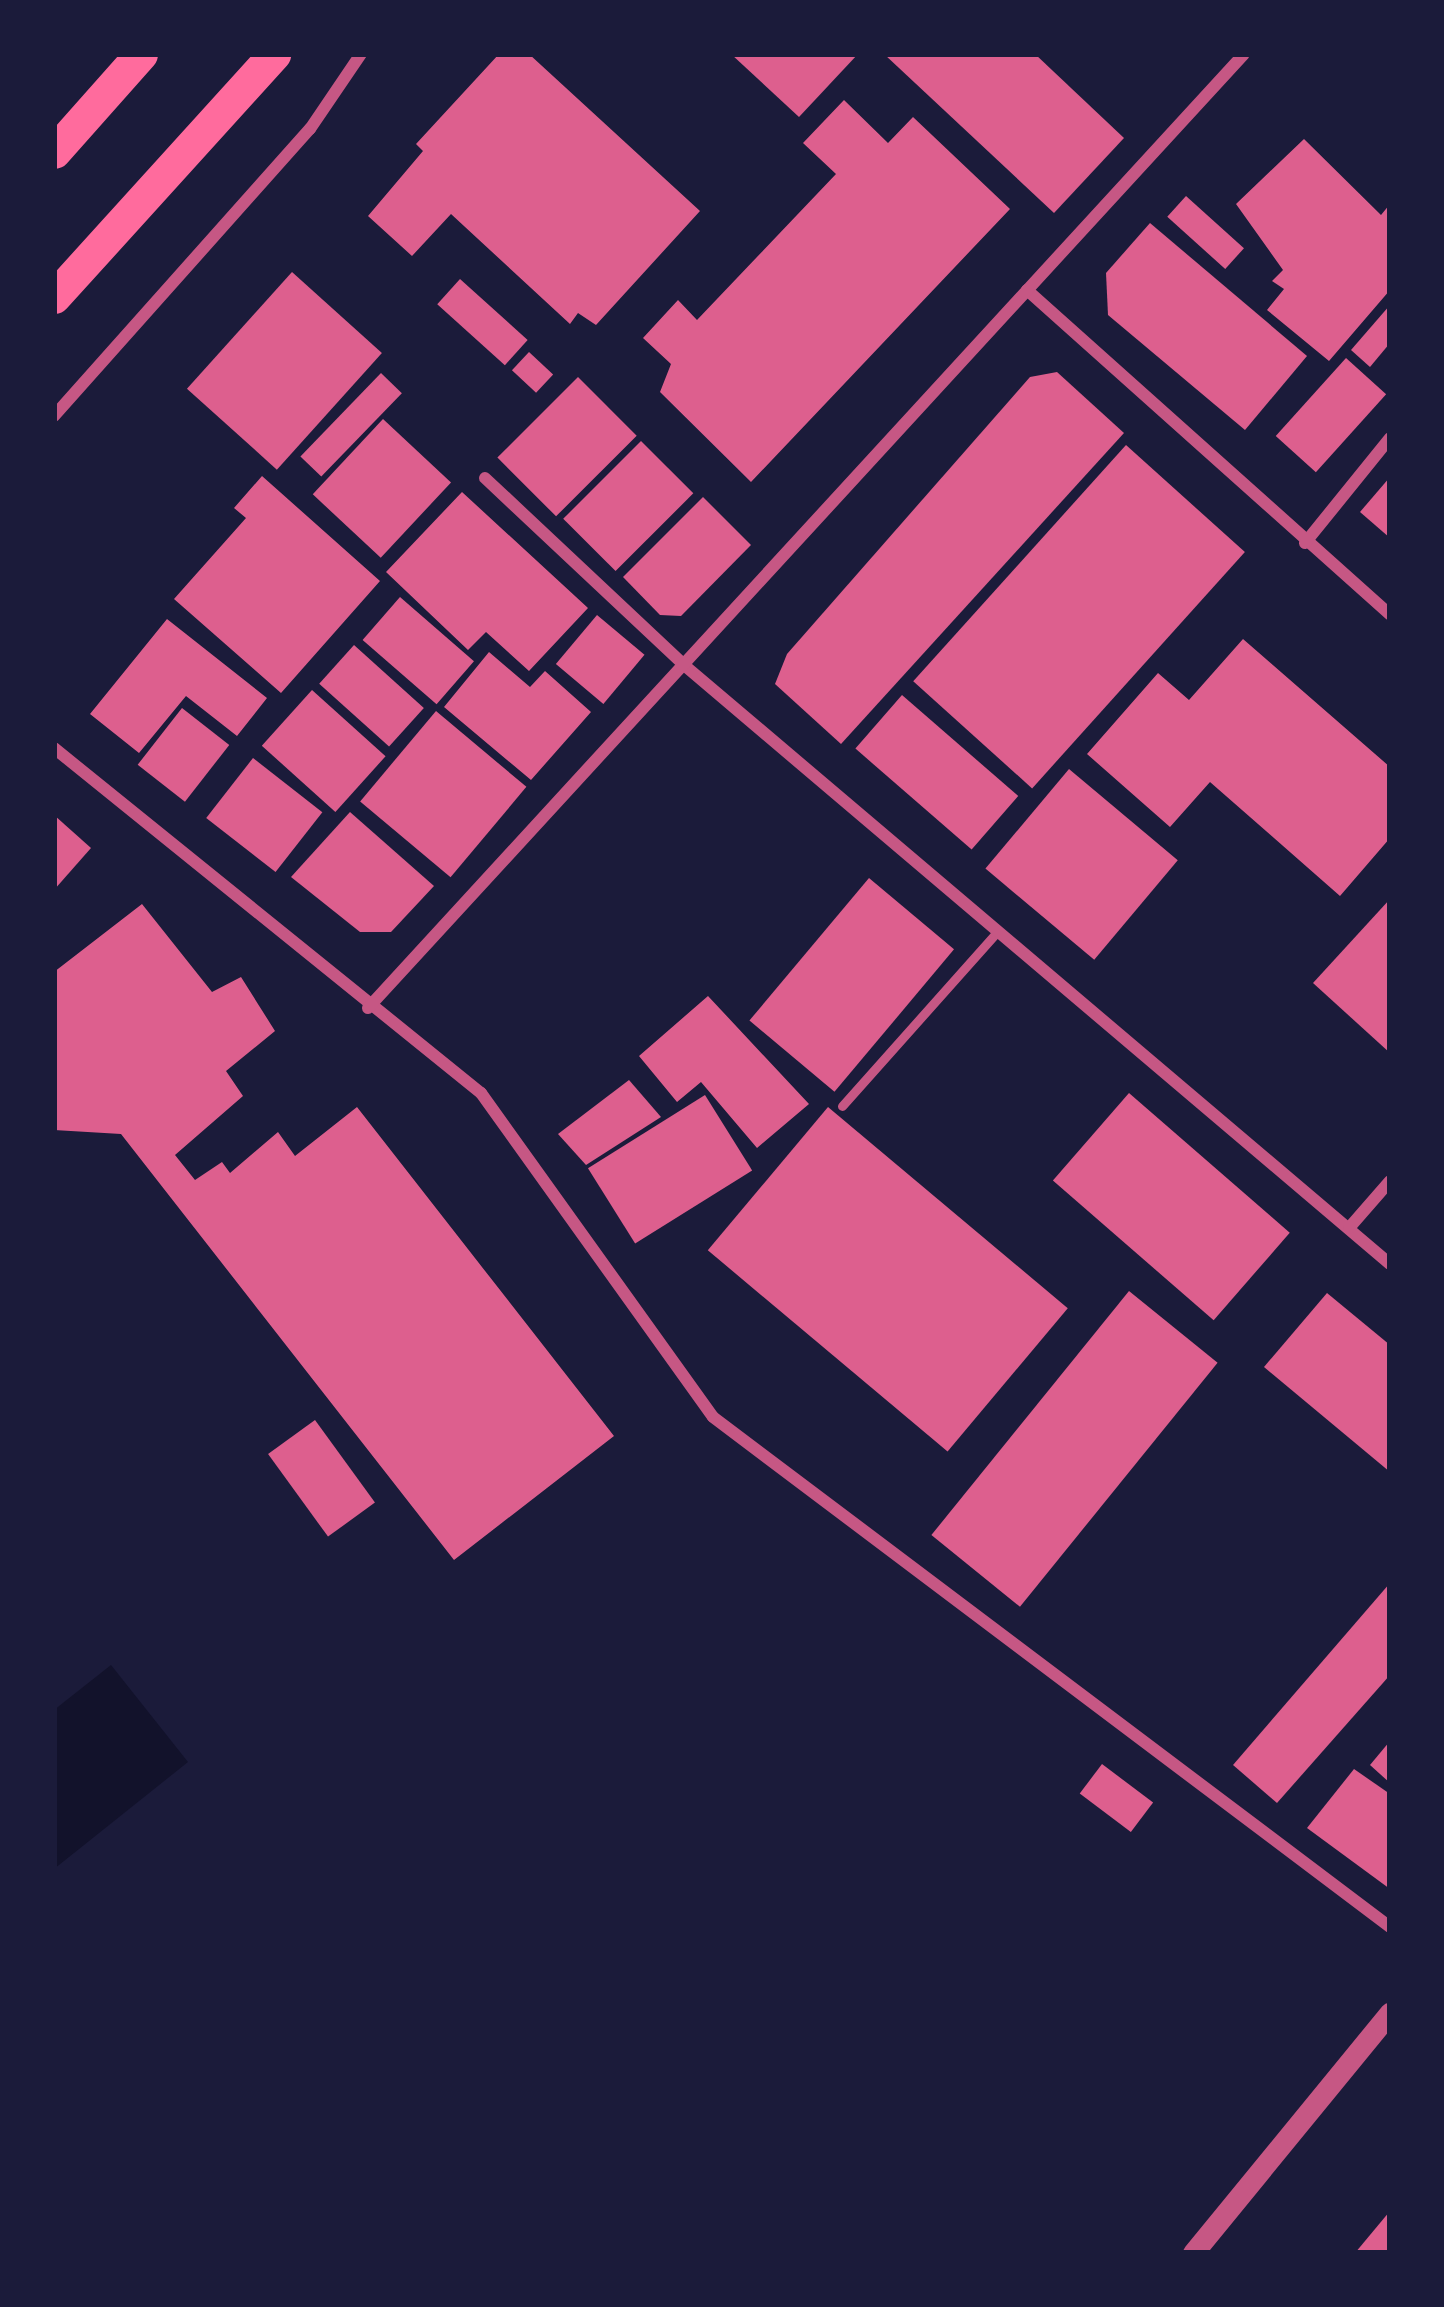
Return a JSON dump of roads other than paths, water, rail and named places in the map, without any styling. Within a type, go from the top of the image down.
[{"type":"highway","points":[[54,152],[141,54]]},
{"type":"highway","points":[[54,297],[274,54]]},
{"type":"street","points":[[54,416],[310,129],[361,54]]},
{"type":"street","points":[[368,1008],[1244,54]]},
{"type":"street","points":[[1027,290],[1390,614]]},
{"type":"street","points":[[1305,542],[1390,438]]},
{"type":"street","points":[[485,478],[684,665],[1390,1264]]},
{"type":"street","points":[[54,748],[368,1008],[481,1093],[712,1417],[1390,1927]]},
{"type":"street","points":[[1349,1228],[1390,1181]]},
{"type":"street","points":[[1193,2253],[1390,2012]]},
{"type":"lane","points":[[842,1106],[998,931]]}]
